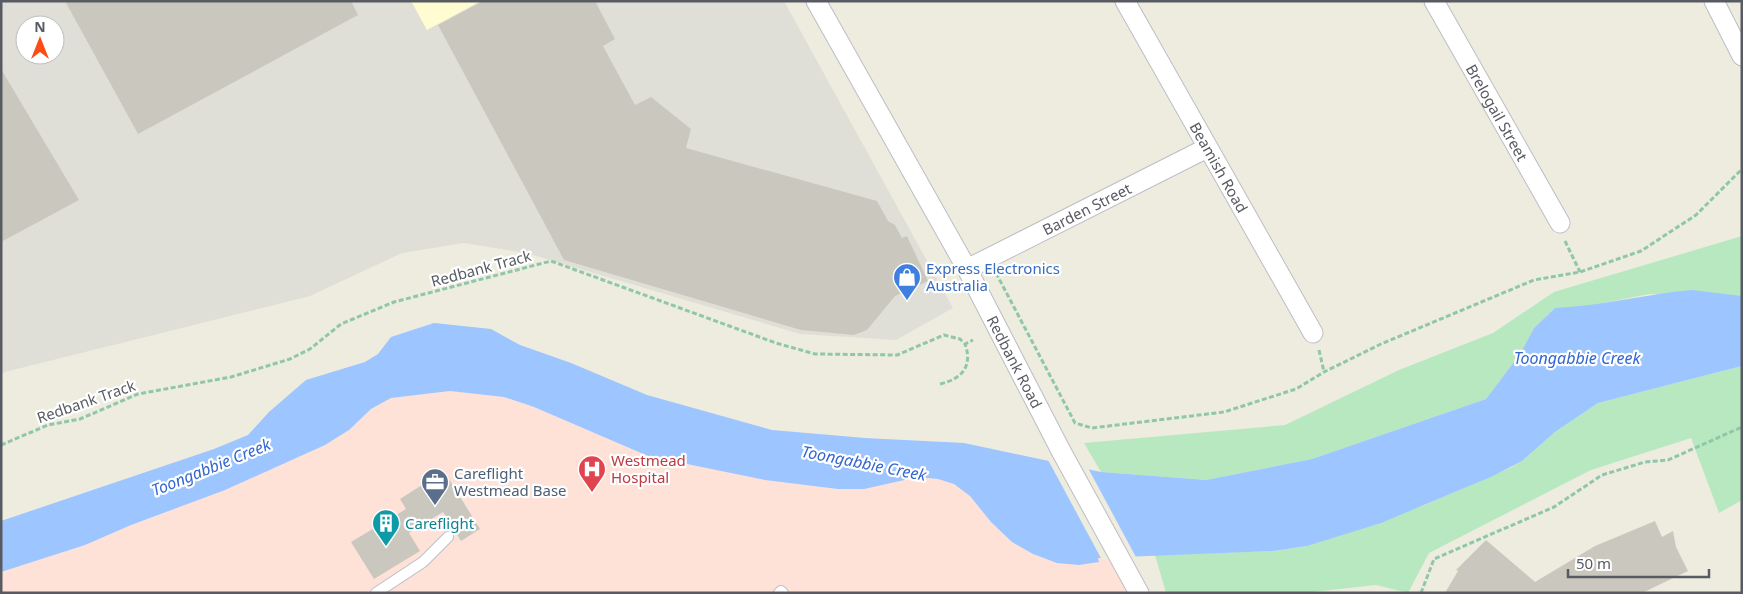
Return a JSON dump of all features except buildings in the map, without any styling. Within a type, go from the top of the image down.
[{"type":"street","name":"Redbank Road","points":[[816,1],[967,269],[1061,451],[1140,593]]},
{"type":"street","name":"Beamish Road","points":[[1125,1],[1314,333]]},
{"type":"street","points":[[1714,1],[1742,56]]},
{"type":"street","name":"Brelogail Street","points":[[1442,4],[1560,223]]},
{"type":"street","name":"Barden Street","points":[[967,269],[1207,148]]},
{"type":"lane","points":[[376,593],[423,562],[448,537]]},
{"type":"lane","points":[[779,593],[781,591],[783,593]]},
{"type":"path","points":[[996,274],[1075,423],[1092,428],[1224,412],[1296,390],[1324,372],[1380,344],[1534,280],[1580,272],[1642,251],[1696,215],[1742,169]]},
{"type":"path","points":[[1560,223],[1565,242],[1580,272]]},
{"type":"path","name":"Redbank Track","points":[[1,445],[48,425],[80,418],[138,394],[230,377],[290,359],[310,348],[341,324],[394,302],[551,261],[776,343],[815,354],[897,355],[944,335],[960,338],[965,344]]},
{"type":"path","points":[[1314,333],[1324,372]]},
{"type":"path","points":[[940,384],[950,382],[965,371],[968,363],[965,344],[974,340]]},
{"type":"path","points":[[1421,593],[1434,559],[1554,507],[1602,475],[1645,462],[1668,460],[1742,427]]},
{"type":"shaded area","points":[[1,1],[411,1],[427,30],[481,1],[784,1],[953,308],[896,340],[800,334],[526,253],[464,243],[402,253],[310,296],[1,373]]},
{"type":"shaded area","points":[[411,1],[481,1],[427,31]]},
{"type":"shaded area","name":"Westmead Hospital","points":[[450,391],[504,397],[534,407],[648,456],[765,480],[838,489],[918,477],[938,479],[954,484],[970,496],[991,522],[1012,542],[1033,554],[1057,563],[1099,562],[1097,558],[1111,557],[1130,593],[1,593],[1,572],[85,545],[131,525],[225,490],[325,445],[349,430],[371,409],[391,398]]},
{"type":"green space","points":[[1742,236],[1742,296],[1650,294],[1582,307],[1555,308],[1534,328],[1520,354],[1486,399],[1312,459],[1206,480],[1101,472],[1084,443],[1285,425],[1399,370],[1493,333],[1554,292]]},
{"type":"green space","points":[[1742,366],[1742,500],[1719,513],[1691,438],[1591,470],[1429,553],[1408,593],[1376,585],[1303,593],[1166,593],[1155,555],[1273,551],[1307,546],[1422,506],[1510,468],[1522,461],[1555,432],[1598,403]]},
{"type":"water","name":"Toongabbie Creek","points":[[1692,290],[1742,296],[1742,366],[1598,403],[1555,432],[1522,461],[1493,476],[1381,523],[1307,546],[1273,551],[1098,558],[1099,562],[1079,565],[1057,563],[1033,554],[1012,542],[991,522],[970,496],[954,484],[938,479],[918,477],[864,489],[838,489],[765,480],[648,456],[534,407],[504,397],[450,391],[391,398],[371,409],[349,430],[325,445],[225,490],[131,525],[85,545],[1,572],[1,521],[214,449],[248,435],[269,412],[306,380],[365,362],[378,354],[391,337],[434,323],[491,329],[520,345],[571,363],[647,395],[772,430],[865,438],[964,443],[1101,472],[1206,480],[1312,459],[1486,399],[1520,354],[1534,328],[1555,308]]},
{"type":"pier","points":[[1047,458],[1087,466],[1137,559],[1102,560]]},
{"type":"place","name":"Express Electronics Australia","points":[[907,301]]},
{"type":"place","name":"Westmead Hospital","points":[[592,493]]},
{"type":"place","name":"Careflight Westmead Base","points":[[435,506]]},
{"type":"place","name":"Careflight","points":[[386,547]]}]
